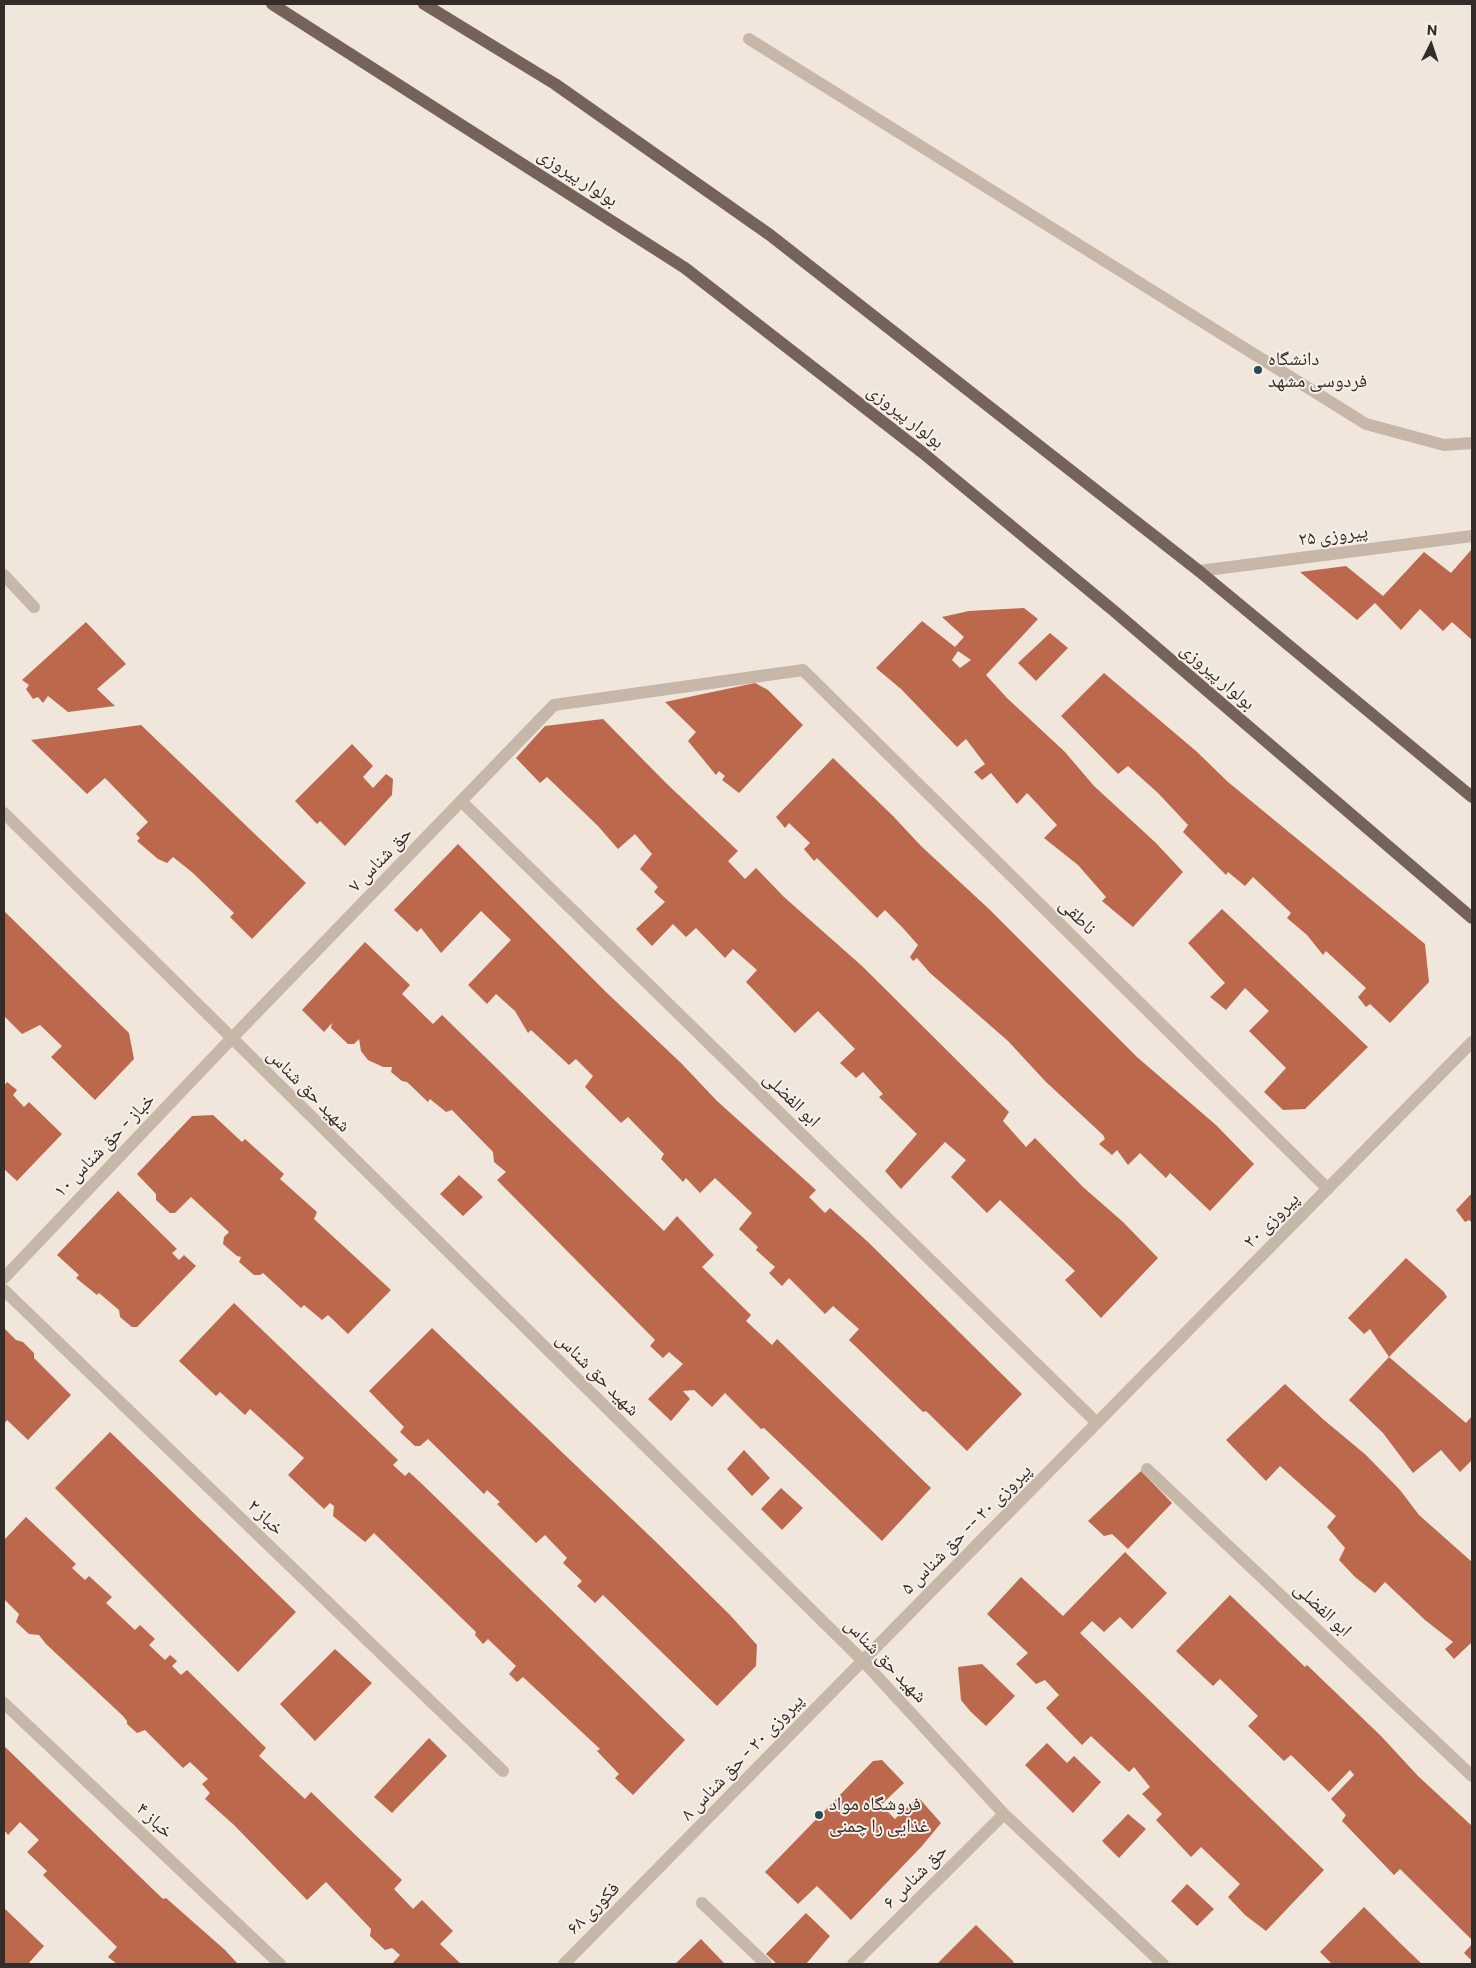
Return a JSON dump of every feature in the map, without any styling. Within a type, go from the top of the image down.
[{"type":"main road","name":"بولوار پیروزی","points":[[272,4],[686,268],[923,453],[1114,611],[1472,918]]},
{"type":"main road","points":[[424,4],[555,84],[770,235],[1199,571],[1472,797]]},
{"type":"street","points":[[749,38],[1366,424],[1444,445],[1472,443]]},
{"type":"street","name":"پیروزی ۲۵","points":[[1199,571],[1472,536]]},
{"type":"street","points":[[4,576],[34,607]]},
{"type":"street","name":"ناطقی","points":[[554,704],[803,670],[1328,1189]]},
{"type":"street","name":"حق شناس ۷","points":[[231,1039],[462,802],[554,704]]},
{"type":"street","name":"ابو الفضلی","points":[[462,802],[1097,1423]]},
{"type":"street","name":"شهید حق شناس","points":[[4,813],[863,1661],[1004,1814],[1163,1964]]},
{"type":"street","name":"خباز - حق شناس ۱۰","points":[[4,1278],[231,1039]]},
{"type":"street","name":"پیروزی ۲۰","points":[[1097,1423],[1472,1042]]},
{"type":"street","name":"خباز ۲","points":[[4,1290],[503,1771]]},
{"type":"street","name":"پیروزی ۲۰ -- حق شناس ۵","points":[[863,1661],[1097,1423]]},
{"type":"street","name":"ابو الفضلی","points":[[1147,1469],[1472,1776]]},
{"type":"street","name":"پیروزی ۲۰ - حق شناس ۸","points":[[648,1879],[863,1661]]},
{"type":"street","name":"خباز ۴","points":[[4,1702],[280,1964]]},
{"type":"street","name":"حق شناس ۶","points":[[853,1964],[1004,1814]]},
{"type":"street","name":"فکوری ۶۸","points":[[564,1964],[648,1879]]},
{"type":"street","points":[[702,1903],[766,1964]]},
{"type":"building","points":[[1471,550],[1472,640],[1452,622],[1443,631],[1420,609],[1401,630],[1375,603],[1357,620],[1300,572],[1346,566],[1383,596],[1424,552],[1451,573]]},
{"type":"building","points":[[1024,608],[1038,619],[986,675],[1007,698],[1065,752],[1094,786],[1156,843],[1183,872],[1133,927],[1102,901],[1106,897],[1078,865],[1044,838],[1057,825],[1029,795],[1027,793],[1017,804],[991,773],[982,780],[974,772],[985,764],[966,739],[957,747],[901,689],[876,668],[922,621],[955,647],[964,637],[942,617],[969,611]],"holes":[[[958,651],[971,660],[960,668],[952,660]]]},
{"type":"building","points":[[86,622],[126,664],[97,689],[115,706],[68,712],[48,696],[43,703],[38,697],[33,699],[26,689],[29,685],[22,680]]},
{"type":"building","points":[[1050,633],[1068,648],[1036,681],[1018,663]]},
{"type":"building","points":[[1104,673],[1196,751],[1228,782],[1425,944],[1429,982],[1390,1023],[1370,1004],[1366,1007],[1358,997],[1366,988],[1326,951],[1323,955],[1307,935],[1287,918],[1291,913],[1253,877],[1245,886],[1228,872],[1226,875],[1183,832],[1188,825],[1158,793],[1128,766],[1118,774],[1061,716]]},
{"type":"building","points":[[755,683],[768,690],[803,725],[739,793],[722,780],[725,776],[719,771],[716,775],[688,741],[696,732],[665,702]]},
{"type":"building","points":[[603,719],[666,783],[738,851],[728,861],[745,879],[756,868],[784,897],[862,966],[1009,1112],[1003,1121],[1026,1147],[1035,1138],[1083,1187],[1123,1222],[1158,1258],[1101,1318],[1065,1280],[1075,1271],[1000,1200],[987,1213],[951,1177],[966,1160],[945,1142],[901,1189],[885,1171],[917,1134],[879,1097],[883,1094],[863,1072],[856,1078],[840,1063],[855,1049],[818,1011],[795,1033],[746,982],[757,970],[733,949],[725,958],[696,928],[686,937],[673,924],[652,946],[636,929],[665,902],[654,892],[658,887],[640,869],[652,854],[635,834],[618,849],[598,826],[547,777],[540,783],[516,758],[545,726]]},
{"type":"building","points":[[141,725],[306,883],[252,939],[230,917],[234,913],[193,873],[173,857],[167,863],[158,859],[137,841],[140,838],[136,834],[148,822],[105,778],[87,794],[31,740]]},
{"type":"building","points":[[352,744],[373,766],[363,777],[373,788],[386,774],[393,779],[392,795],[345,846],[320,821],[317,824],[295,801]]},
{"type":"building","points":[[833,758],[921,846],[989,909],[1137,1057],[1216,1125],[1254,1164],[1210,1211],[1170,1173],[1166,1178],[1140,1153],[1128,1165],[1117,1150],[1112,1155],[1099,1144],[1105,1139],[1103,1135],[1045,1081],[1008,1041],[930,973],[917,958],[913,961],[910,957],[918,945],[902,927],[885,910],[877,918],[817,858],[814,861],[804,849],[810,843],[789,823],[785,828],[776,817]]},
{"type":"building","points":[[458,844],[606,992],[682,1064],[717,1101],[816,1190],[809,1197],[825,1213],[830,1208],[868,1242],[1022,1394],[967,1451],[926,1411],[923,1412],[849,1340],[859,1329],[833,1306],[825,1314],[789,1278],[782,1286],[769,1273],[775,1267],[756,1250],[758,1247],[739,1229],[752,1213],[715,1178],[700,1193],[686,1178],[683,1182],[661,1159],[664,1154],[628,1117],[621,1123],[585,1087],[593,1076],[576,1059],[569,1065],[531,1030],[528,1033],[515,1011],[496,994],[487,1004],[468,985],[511,940],[481,911],[441,953],[421,928],[417,932],[394,910]]},
{"type":"building","points":[[1222,909],[1368,1047],[1305,1109],[1283,1110],[1264,1092],[1286,1068],[1249,1031],[1269,1011],[1245,988],[1226,1010],[1210,997],[1225,983],[1188,943]]},
{"type":"building","points":[[4,911],[129,1033],[134,1059],[95,1100],[51,1057],[62,1046],[40,1025],[22,1034],[4,1016]]},
{"type":"building","points":[[365,942],[410,985],[402,994],[433,1024],[442,1015],[664,1231],[677,1216],[714,1255],[702,1267],[751,1315],[746,1321],[772,1345],[777,1339],[931,1488],[882,1541],[764,1428],[761,1429],[725,1393],[712,1407],[694,1390],[683,1391],[690,1399],[671,1421],[648,1399],[683,1364],[669,1352],[663,1358],[650,1346],[655,1340],[497,1180],[506,1172],[494,1162],[493,1152],[452,1110],[446,1112],[430,1099],[428,1102],[407,1082],[402,1081],[391,1072],[392,1067],[383,1067],[368,1060],[361,1051],[359,1039],[354,1044],[348,1044],[331,1028],[332,1023],[324,1032],[302,1010]]},
{"type":"building","points":[[7,1082],[17,1090],[13,1095],[24,1107],[29,1102],[62,1134],[17,1181],[4,1169],[4,1086]]},
{"type":"building","points":[[213,1115],[242,1142],[245,1139],[284,1174],[280,1179],[317,1212],[314,1219],[391,1290],[348,1334],[328,1315],[322,1320],[304,1305],[301,1308],[263,1273],[254,1275],[239,1262],[241,1257],[237,1256],[223,1244],[224,1237],[229,1232],[191,1197],[175,1213],[170,1213],[156,1200],[156,1194],[137,1174],[192,1116]]},
{"type":"building","points":[[459,1175],[483,1197],[463,1216],[440,1194]]},
{"type":"building","points":[[118,1191],[177,1249],[172,1253],[179,1260],[184,1255],[196,1266],[137,1327],[132,1327],[120,1317],[119,1310],[99,1293],[97,1295],[76,1278],[79,1275],[57,1255]]},
{"type":"building","points":[[1472,1193],[1472,1223],[1469,1220],[1465,1222],[1456,1210]]},
{"type":"building","points":[[1406,1258],[1444,1292],[1447,1297],[1389,1357],[1370,1329],[1364,1334],[1348,1318]]},
{"type":"building","points":[[234,1303],[398,1460],[393,1465],[405,1476],[409,1472],[422,1484],[685,1740],[633,1795],[615,1778],[619,1774],[597,1751],[600,1749],[523,1677],[517,1682],[509,1674],[516,1666],[488,1639],[483,1644],[475,1635],[476,1632],[374,1533],[365,1542],[333,1516],[334,1506],[330,1503],[324,1509],[288,1475],[304,1458],[250,1409],[245,1415],[220,1392],[216,1396],[179,1361]]},
{"type":"building","points":[[4,1328],[16,1340],[23,1342],[34,1353],[34,1358],[71,1395],[28,1440],[7,1420],[4,1424]]},
{"type":"building","points":[[432,1328],[655,1541],[730,1615],[757,1645],[756,1666],[717,1706],[603,1595],[595,1603],[577,1586],[582,1581],[563,1563],[567,1558],[545,1535],[536,1543],[497,1504],[500,1502],[487,1490],[484,1494],[428,1439],[420,1446],[415,1446],[400,1432],[404,1427],[369,1391]]},
{"type":"building","points":[[1389,1357],[1466,1423],[1472,1416],[1472,1460],[1460,1472],[1441,1450],[1413,1473],[1383,1433],[1349,1400]]},
{"type":"building","points":[[1285,1384],[1366,1455],[1400,1490],[1419,1515],[1472,1562],[1472,1645],[1471,1643],[1454,1659],[1445,1649],[1453,1642],[1425,1620],[1385,1582],[1375,1593],[1355,1577],[1339,1560],[1345,1548],[1327,1527],[1336,1516],[1280,1466],[1266,1481],[1226,1440]]},
{"type":"building","points":[[110,1432],[296,1612],[238,1672],[55,1488]]},
{"type":"building","points":[[744,1450],[770,1478],[752,1496],[727,1469]]},
{"type":"building","points":[[1141,1471],[1172,1503],[1128,1549],[1112,1534],[1104,1536],[1088,1521]]},
{"type":"building","points":[[781,1488],[803,1508],[782,1530],[761,1509]]},
{"type":"building","points":[[26,1517],[76,1564],[72,1568],[85,1580],[89,1576],[112,1597],[106,1603],[135,1630],[140,1625],[155,1639],[149,1645],[165,1660],[170,1655],[177,1661],[172,1666],[181,1675],[187,1670],[266,1748],[259,1756],[305,1799],[311,1792],[402,1880],[394,1889],[413,1909],[422,1900],[453,1931],[440,1944],[461,1964],[392,1964],[400,1955],[392,1948],[385,1950],[370,1936],[371,1929],[326,1882],[307,1900],[234,1825],[205,1799],[210,1793],[202,1784],[208,1779],[190,1762],[183,1768],[145,1730],[137,1733],[127,1724],[123,1716],[46,1644],[39,1635],[29,1634],[16,1622],[19,1614],[4,1599],[4,1540]]},
{"type":"building","points":[[1125,1552],[1167,1593],[1132,1629],[1120,1617],[1104,1632],[1092,1621],[1080,1633],[1324,1870],[1266,1931],[1245,1915],[1228,1897],[1240,1884],[1201,1847],[1191,1857],[1156,1820],[1162,1814],[1142,1794],[1150,1787],[1134,1767],[1129,1772],[1091,1736],[1082,1745],[1046,1708],[1059,1695],[1045,1680],[1036,1684],[1016,1664],[1028,1653],[987,1614],[1021,1577],[1063,1616]]},
{"type":"building","points":[[1230,1595],[1305,1667],[1307,1665],[1381,1736],[1418,1776],[1472,1826],[1472,1940],[1400,1869],[1394,1875],[1342,1821],[1346,1815],[1331,1799],[1354,1775],[1350,1770],[1329,1792],[1291,1755],[1284,1761],[1248,1726],[1258,1716],[1220,1679],[1213,1686],[1176,1651]]},
{"type":"building","points":[[335,1649],[372,1683],[315,1741],[280,1704]]},
{"type":"building","points":[[982,1664],[1015,1696],[986,1726],[961,1700],[958,1667]]},
{"type":"building","points":[[429,1738],[447,1756],[392,1813],[374,1797]]},
{"type":"building","points":[[1047,1743],[1067,1763],[1074,1756],[1101,1782],[1073,1813],[1025,1765]]},
{"type":"building","points":[[4,1746],[163,1899],[166,1898],[225,1950],[238,1964],[117,1964],[108,1957],[117,1947],[43,1875],[47,1871],[27,1852],[39,1840],[20,1822],[8,1835],[4,1830]]},
{"type":"building","points":[[882,1760],[904,1783],[881,1805],[895,1819],[918,1797],[941,1823],[922,1846],[851,1920],[817,1886],[798,1904],[765,1872],[873,1761]]},
{"type":"building","points":[[1128,1814],[1146,1829],[1119,1858],[1102,1841]]},
{"type":"building","points":[[1187,1884],[1214,1909],[1197,1926],[1171,1901]]},
{"type":"building","points":[[1364,1907],[1422,1964],[1332,1964],[1320,1952]]},
{"type":"building","points":[[4,1908],[44,1946],[28,1964],[4,1964]]},
{"type":"building","points":[[806,1913],[830,1936],[806,1964],[777,1964],[766,1954]]},
{"type":"building","points":[[976,1925],[1014,1962],[1012,1964],[937,1964]]},
{"type":"building","points":[[701,1939],[725,1964],[675,1964]]},
{"type":"building","points":[[1472,1944],[1472,1961],[1464,1953]]},
{"type":"place","name":"دانشگاه فردوسی مشهد","points":[[1258,370]]},
{"type":"place","name":"فروشگاه مواد غذایی را چمنی","points":[[819,1815]]}]
